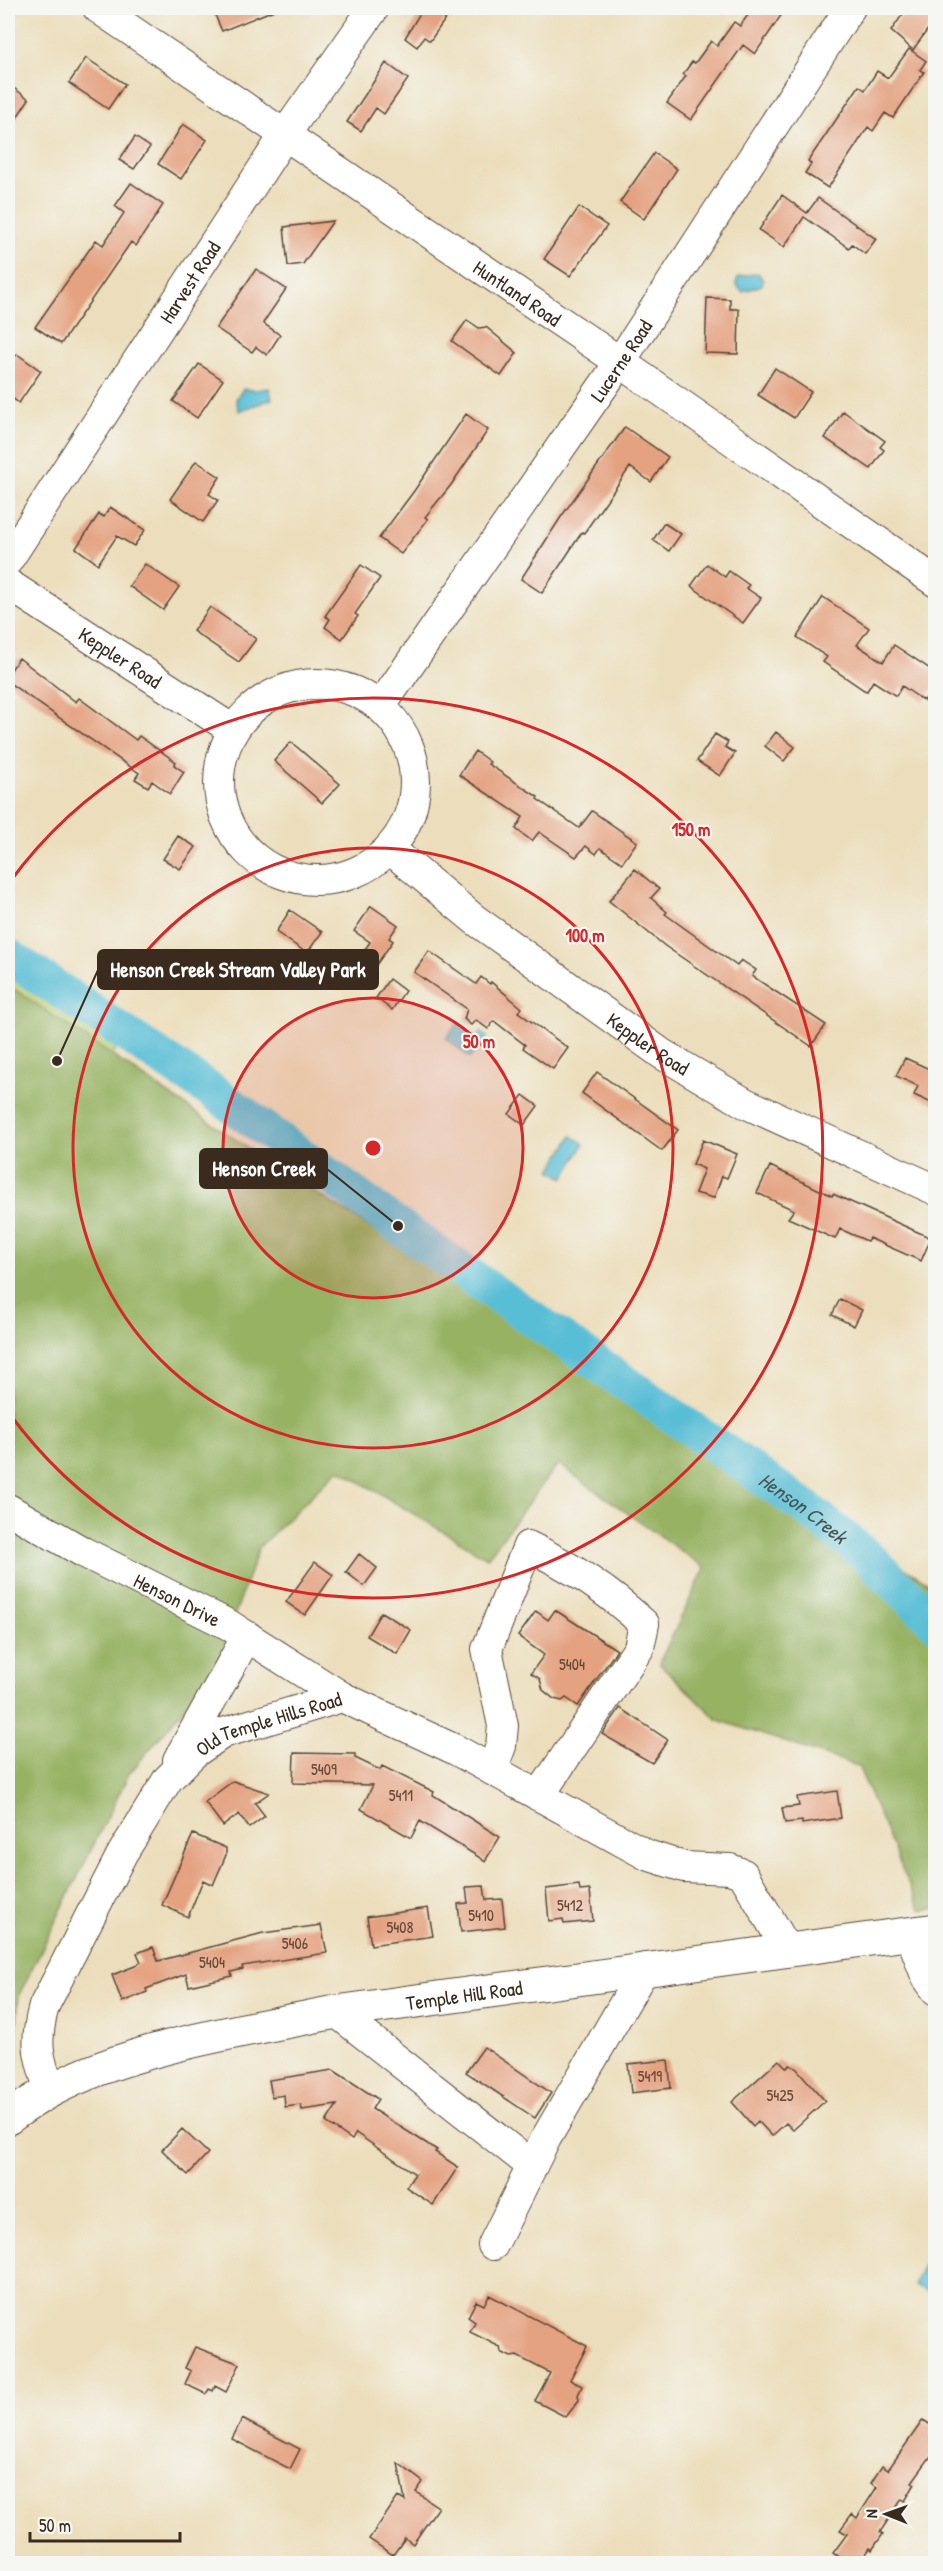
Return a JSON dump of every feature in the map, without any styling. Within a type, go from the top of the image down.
[{"type":"main road","name":"Temple Hill Road","points":[[8,2118],[50,2091],[155,2051],[336,2012],[923,1931]]},
{"type":"street","name":"Huntland Road","points":[[98,8],[620,362],[936,582]]},
{"type":"street","name":"Harvest Road","points":[[8,560],[286,134],[374,8]]},
{"type":"street","name":"Lucerne Road","points":[[380,707],[620,362],[850,8]]},
{"type":"street","name":"Keppler Road","points":[[8,584],[233,730]]},
{"type":"street","points":[[314,683],[338,686],[360,694],[380,707],[398,726],[410,750],[415,776],[413,802],[406,827],[391,850],[369,866],[345,877],[319,881],[293,878],[268,868],[247,852],[231,831],[221,806],[220,771],[222,754],[233,730],[249,711],[268,696],[314,683]]},
{"type":"street","name":"Keppler Road","points":[[391,850],[474,919],[662,1054],[745,1103],[936,1190]]},
{"type":"street","name":"Henson Drive","points":[[8,1509],[83,1552],[154,1586],[247,1636],[342,1697]]},
{"type":"street","points":[[492,1770],[501,1746],[503,1726],[487,1649],[528,1546],[560,1561],[625,1606],[644,1624],[639,1648],[539,1796]]},
{"type":"street","points":[[168,1779],[247,1636]]},
{"type":"street","name":"Old Temple Hills Road","points":[[50,2091],[37,2055],[36,2032],[44,2006],[122,1854],[168,1779],[194,1753],[223,1733],[342,1697],[456,1750],[657,1860],[684,1867],[730,1869],[743,1874],[787,1949]]},
{"type":"street","points":[[923,1931],[926,1976],[936,1990]]},
{"type":"street","points":[[493,2245],[531,2166],[645,1968]]},
{"type":"street","points":[[336,2012],[531,2166]]},
{"type":"green space","points":[[8,937],[131,1027],[8,1205]]},
{"type":"green space","points":[[8,985],[291,1177],[936,1588],[935,1908],[920,1910],[858,1766],[718,1720],[659,1663],[705,1568],[558,1464],[487,1558],[339,1469],[259,1547],[214,1672],[129,1774],[19,1995],[12,2081],[8,2084]]},
{"type":"water","points":[[758,273],[763,280],[762,285],[742,292],[736,284],[738,277]]},
{"type":"water","points":[[269,388],[272,399],[239,411],[236,399],[243,389]]},
{"type":"water","points":[[458,1023],[476,1037],[481,1032],[487,1037],[470,1058],[446,1038]]},
{"type":"water","points":[[572,1136],[584,1144],[564,1178],[551,1170]]},
{"type":"water","points":[[924,2264],[935,2269],[935,2295],[914,2285]]},
{"type":"building","points":[[212,8],[279,8],[222,31]]},
{"type":"building","points":[[423,8],[453,8],[430,41],[424,37],[417,47],[405,38]]},
{"type":"building","points":[[753,8],[773,8],[782,14],[755,54],[743,45],[691,120],[667,103],[686,76],[683,74],[692,62],[695,63],[711,41],[717,46],[734,22],[740,26]]},
{"type":"building","points":[[907,8],[936,8],[936,18],[913,50],[891,31]]},
{"type":"building","points":[[909,49],[926,61],[920,70],[924,72],[893,118],[885,113],[873,131],[868,127],[828,188],[805,173],[811,164],[808,161],[859,86],[865,90],[877,71],[888,78]]},
{"type":"building","points":[[86,58],[125,84],[108,109],[69,83]]},
{"type":"building","points":[[386,63],[408,79],[384,114],[376,108],[361,131],[347,122]]},
{"type":"building","points":[[8,84],[29,99],[8,131]]},
{"type":"building","points":[[183,124],[207,140],[181,179],[158,164]]},
{"type":"building","points":[[135,137],[150,147],[134,169],[119,160]]},
{"type":"building","points":[[654,153],[677,169],[644,219],[620,202]]},
{"type":"building","points":[[131,183],[163,205],[136,246],[131,242],[61,344],[35,327],[96,240],[103,245],[124,213],[115,206]]},
{"type":"building","points":[[782,195],[807,213],[818,198],[876,239],[865,254],[852,244],[849,248],[804,217],[784,247],[759,230]]},
{"type":"building","points":[[579,207],[607,226],[570,276],[544,259]]},
{"type":"building","points":[[333,221],[303,264],[288,266],[284,227]]},
{"type":"building","points":[[256,269],[286,289],[263,323],[280,335],[267,355],[256,347],[252,352],[216,328]]},
{"type":"building","points":[[707,298],[730,299],[730,309],[739,309],[738,354],[705,353]]},
{"type":"building","points":[[467,320],[479,328],[486,327],[517,353],[501,376],[452,341]]},
{"type":"building","points":[[17,354],[41,371],[19,403],[8,395],[8,367]]},
{"type":"building","points":[[199,364],[223,380],[197,418],[173,401]]},
{"type":"building","points":[[775,368],[811,392],[794,418],[758,395]]},
{"type":"building","points":[[843,411],[885,441],[880,447],[884,450],[871,469],[825,438]]},
{"type":"building","points":[[466,414],[488,430],[451,485],[425,517],[428,519],[401,554],[379,538]]},
{"type":"building","points":[[625,427],[668,457],[651,482],[630,467],[584,533],[582,532],[542,593],[521,579],[561,517]]},
{"type":"building","points":[[196,461],[220,477],[209,494],[218,500],[203,522],[170,499]]},
{"type":"building","points":[[110,507],[145,530],[134,546],[117,536],[98,564],[76,548],[99,514],[104,517]]},
{"type":"building","points":[[664,523],[681,534],[669,551],[653,540]]},
{"type":"building","points":[[145,564],[179,587],[163,610],[129,586]]},
{"type":"building","points":[[707,564],[725,577],[729,571],[749,585],[746,588],[761,598],[743,623],[691,586]]},
{"type":"building","points":[[361,565],[380,578],[355,614],[358,616],[342,639],[325,627],[330,619],[325,616]]},
{"type":"building","points":[[823,597],[869,628],[857,645],[883,662],[894,645],[936,673],[936,684],[924,701],[902,686],[896,696],[873,681],[867,691],[864,690],[823,662],[827,657],[797,637]]},
{"type":"building","points":[[210,607],[256,639],[239,662],[193,631]]},
{"type":"building","points":[[19,658],[76,702],[79,698],[136,740],[139,736],[176,762],[174,765],[184,772],[170,794],[152,781],[148,787],[135,779],[139,773],[8,682],[8,674]]},
{"type":"building","points":[[776,732],[795,747],[784,761],[765,746]]},
{"type":"building","points":[[715,734],[728,742],[725,747],[735,753],[720,776],[697,761]]},
{"type":"building","points":[[291,742],[340,784],[322,803],[274,761]]},
{"type":"building","points":[[475,751],[490,762],[488,764],[579,828],[592,811],[637,842],[622,863],[600,848],[596,854],[586,846],[576,857],[539,832],[532,841],[516,829],[523,817],[459,775]]},
{"type":"building","points":[[178,836],[196,847],[180,869],[163,859]]},
{"type":"building","points":[[635,869],[659,889],[651,898],[667,912],[665,914],[737,966],[741,960],[756,970],[752,976],[826,1025],[811,1046],[665,946],[609,901]]},
{"type":"building","points":[[371,906],[398,925],[389,938],[393,941],[374,968],[359,958],[370,942],[354,931]]},
{"type":"building","points":[[290,910],[322,932],[307,953],[276,932]]},
{"type":"building","points":[[429,951],[476,984],[481,977],[490,984],[491,982],[522,1008],[518,1012],[568,1048],[553,1069],[523,1048],[525,1045],[494,1021],[488,1029],[476,1020],[471,1025],[464,1019],[467,1009],[414,972]]},
{"type":"building","points":[[389,979],[405,991],[392,1010],[376,998]]},
{"type":"building","points":[[905,1058],[936,1072],[936,1105],[914,1095],[918,1086],[896,1076]]},
{"type":"building","points":[[597,1072],[678,1130],[662,1151],[582,1093]]},
{"type":"building","points":[[523,1095],[538,1106],[524,1125],[509,1114]]},
{"type":"building","points":[[703,1140],[737,1154],[727,1178],[722,1176],[714,1198],[695,1193],[704,1169],[693,1164]]},
{"type":"building","points":[[770,1166],[832,1196],[833,1194],[931,1238],[921,1261],[869,1238],[867,1241],[840,1229],[835,1239],[788,1218],[794,1210],[757,1193]]},
{"type":"building","points":[[840,1299],[862,1310],[854,1326],[832,1315]]},
{"type":"building","points":[[359,1554],[377,1568],[364,1586],[346,1572]]},
{"type":"building","points":[[315,1562],[333,1575],[305,1615],[286,1602]]},
{"type":"building","points":[[555,1610],[617,1650],[578,1706],[566,1698],[562,1701],[554,1699],[543,1690],[540,1679],[531,1673],[544,1655],[518,1636],[536,1611],[548,1620]]},
{"type":"building","points":[[381,1612],[411,1630],[397,1654],[367,1636]]},
{"type":"building","points":[[620,1708],[668,1740],[652,1763],[602,1734]]},
{"type":"building","points":[[294,1753],[355,1754],[355,1758],[380,1770],[382,1766],[434,1792],[433,1795],[500,1837],[485,1861],[420,1821],[411,1838],[361,1809],[373,1785],[293,1783]]},
{"type":"building","points":[[233,1781],[269,1793],[255,1803],[265,1816],[249,1828],[239,1814],[223,1826],[205,1802]]},
{"type":"building","points":[[837,1791],[841,1818],[802,1824],[802,1821],[785,1823],[782,1808],[799,1806],[797,1797]]},
{"type":"building","points":[[193,1834],[226,1848],[226,1855],[213,1885],[203,1880],[188,1917],[162,1905]]},
{"type":"building","points":[[579,1885],[580,1891],[590,1890],[593,1921],[564,1924],[563,1919],[549,1921],[546,1889]]},
{"type":"building","points":[[484,1886],[486,1900],[502,1899],[505,1927],[461,1932],[458,1904],[468,1903],[466,1887]]},
{"type":"building","points":[[428,1908],[433,1936],[371,1945],[367,1917]]},
{"type":"building","points":[[321,1925],[327,1953],[242,1966],[243,1969],[231,1972],[232,1976],[189,1986],[186,1974],[146,1989],[147,1992],[122,2002],[112,1975],[141,1962],[137,1953],[153,1947],[158,1961],[263,1933]]},
{"type":"building","points":[[484,2047],[551,2093],[535,2118],[466,2072]]},
{"type":"building","points":[[668,2060],[671,2088],[631,2093],[628,2064]]},
{"type":"building","points":[[779,2060],[787,2068],[790,2065],[796,2068],[825,2101],[793,2130],[786,2123],[772,2136],[758,2121],[753,2126],[732,2102]]},
{"type":"building","points":[[333,2070],[378,2099],[372,2109],[437,2150],[435,2152],[458,2167],[433,2205],[406,2187],[415,2174],[356,2133],[352,2140],[326,2122],[337,2105],[302,2110],[301,2105],[285,2107],[284,2095],[272,2097],[269,2080]]},
{"type":"building","points":[[182,2129],[208,2153],[188,2175],[162,2150]]},
{"type":"building","points":[[489,2295],[587,2346],[570,2380],[582,2386],[578,2395],[579,2400],[566,2417],[535,2401],[550,2373],[517,2356],[511,2357],[501,2352],[500,2347],[470,2332],[475,2322],[468,2317],[476,2301],[484,2305]]},
{"type":"building","points":[[195,2347],[240,2364],[226,2392],[215,2386],[213,2391],[209,2389],[206,2394],[185,2384],[191,2371],[185,2368]]},
{"type":"building","points":[[242,2419],[300,2449],[290,2469],[232,2439]]},
{"type":"building","points":[[923,2420],[936,2428],[936,2449],[912,2482],[915,2484],[905,2501],[902,2499],[880,2532],[883,2534],[872,2550],[870,2548],[859,2564],[848,2564],[833,2553],[847,2534],[840,2530],[852,2514],[857,2518],[877,2487],[871,2483],[882,2466],[888,2470]]},
{"type":"building","points":[[398,2463],[423,2482],[416,2492],[438,2507],[413,2544],[405,2538],[393,2555],[369,2539],[398,2497],[405,2501]]},
{"type":"waterway","name":"Henson Creek","points":[[8,956],[219,1096],[398,1226],[805,1507],[870,1559],[936,1623]]},
{"type":"place","name":"Henson Creek Stream Valley Park","points":[[57,1061]]},
{"type":"place","name":"Henson Creek","points":[[398,1226]]}]
